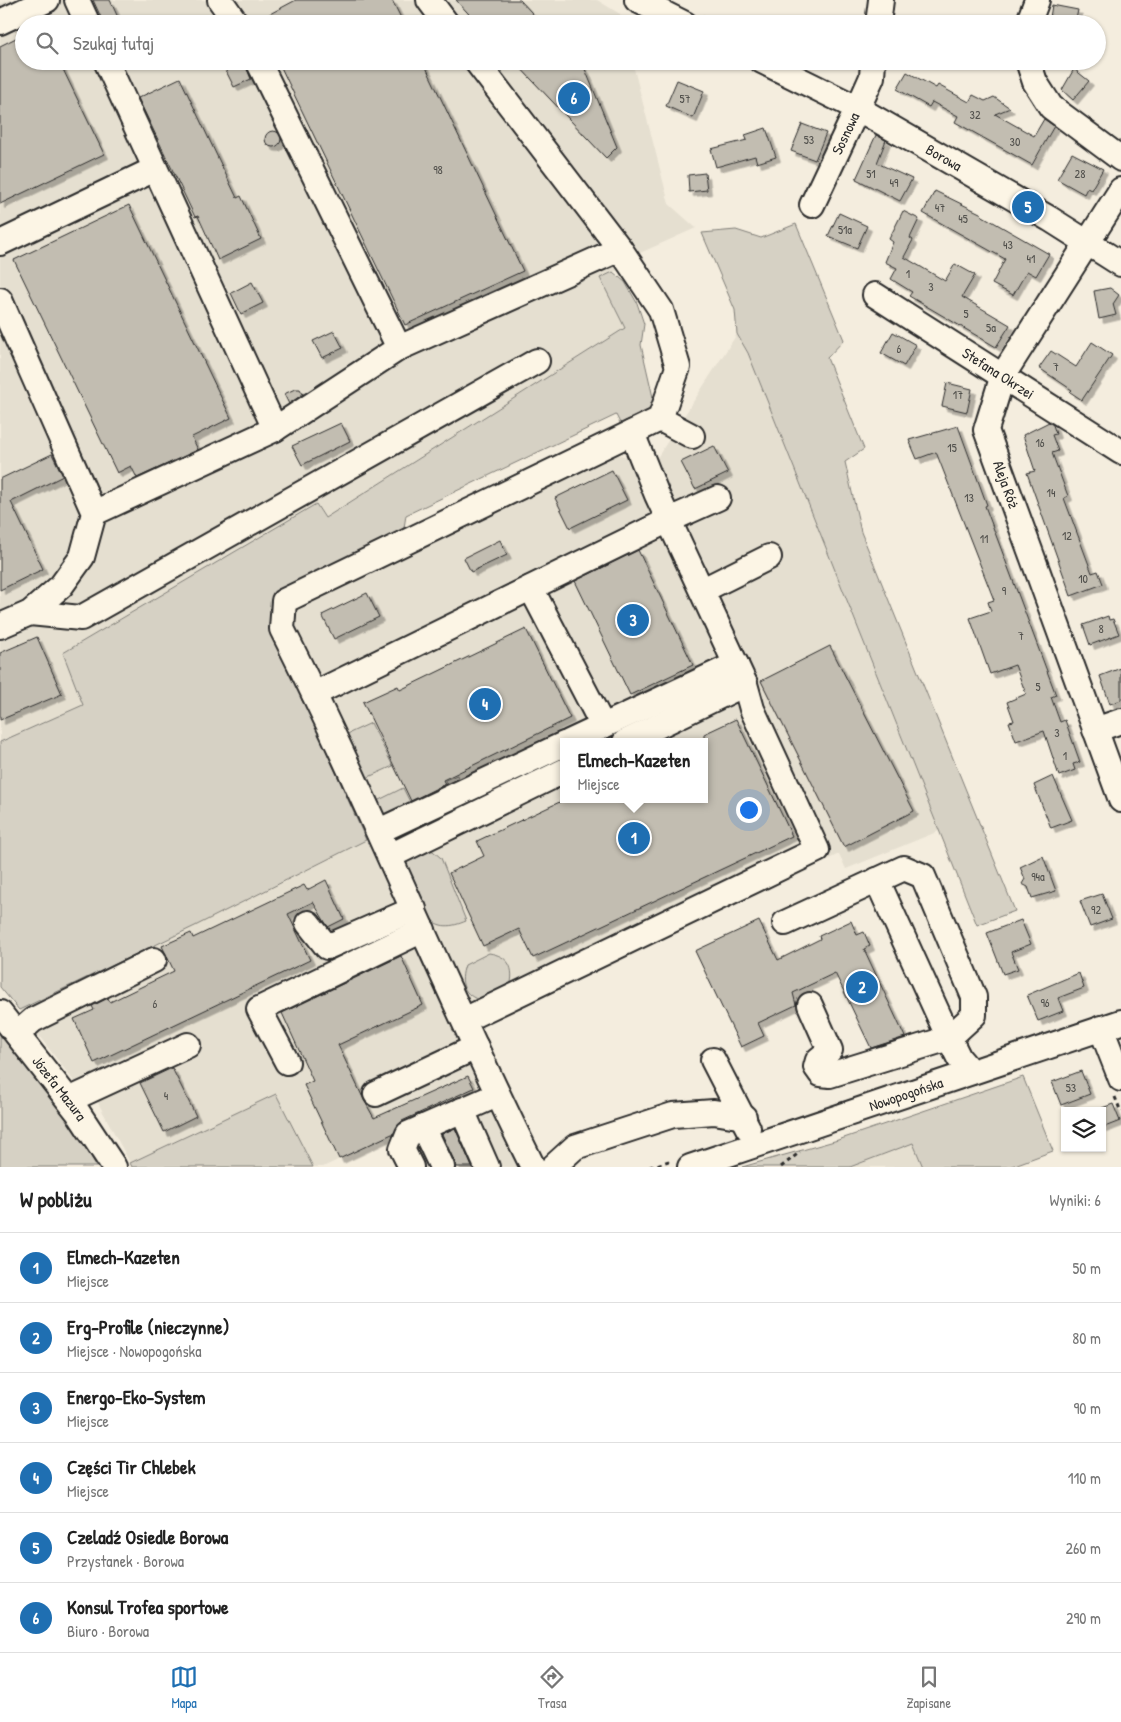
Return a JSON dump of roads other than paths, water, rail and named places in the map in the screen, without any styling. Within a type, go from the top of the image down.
[{"type":"street","points":[[0,22],[47,0]]},
{"type":"street","points":[[77,0],[84,15]]},
{"type":"street","points":[[220,0],[231,15]]},
{"type":"street","points":[[429,0],[440,15]]},
{"type":"street","points":[[637,0],[667,15]]},
{"type":"street","points":[[879,15],[881,0]]},
{"type":"street","points":[[1031,15],[1037,0]]},
{"type":"street","points":[[110,70],[275,429]]},
{"type":"street","points":[[262,70],[399,348]]},
{"type":"street","points":[[483,70],[620,250],[661,310],[678,367],[660,419],[284,601],[282,629],[379,831],[497,1095],[533,1167]]},
{"type":"street","name":"Borowa","points":[[780,70],[857,108],[1087,241],[1121,264]]},
{"type":"street","name":"Sosnowa","points":[[812,205],[872,77],[872,70]]},
{"type":"street","points":[[1031,70],[1035,82],[1051,107],[1121,159]]},
{"type":"street","points":[[0,243],[155,169]]},
{"type":"street","name":"Aleja Róż","points":[[1121,190],[1003,376],[986,430],[1121,800]]},
{"type":"street","points":[[94,513],[275,429],[399,348],[620,250]]},
{"type":"street","name":"Stefana Okrzei","points":[[875,295],[1121,452]]},
{"type":"street","points":[[0,300],[94,513],[82,557],[61,586],[30,613],[0,626]]},
{"type":"street","points":[[30,613],[81,618],[537,361]]},
{"type":"street","points":[[660,419],[692,436]]},
{"type":"street","points":[[464,1020],[817,850],[752,709],[740,674],[703,590],[669,520],[632,433]]},
{"type":"street","points":[[314,694],[669,520],[718,498]]},
{"type":"street","points":[[703,590],[769,557]]},
{"type":"street","points":[[531,588],[603,726]]},
{"type":"street","points":[[578,738],[603,726],[740,674]]},
{"type":"street","points":[[632,738],[740,674]]},
{"type":"street","points":[[1095,730],[1121,721]]},
{"type":"street","points":[[379,831],[560,746]]},
{"type":"street","points":[[390,856],[560,774]]},
{"type":"street","points":[[785,923],[904,868],[923,876],[974,997],[974,1015],[948,1038],[837,1074],[821,1074],[816,1067],[818,1060],[830,1050],[810,1005]]},
{"type":"street","points":[[877,880],[948,1038],[959,1058],[971,1072]]},
{"type":"street","points":[[308,923],[326,947],[419,920]]},
{"type":"street","points":[[287,1062],[259,1009],[419,920]]},
{"type":"street","points":[[17,1034],[33,1020],[154,960]]},
{"type":"street","name":"Józefa Mazura","points":[[0,1013],[69,1100],[114,1167]]},
{"type":"street","points":[[1111,1025],[1121,1080]]},
{"type":"street","name":"Nowopogońska","points":[[690,1167],[1111,1025]]},
{"type":"street","points":[[69,1100],[115,1077],[188,1045]]},
{"type":"street","points":[[376,1094],[476,1047]]},
{"type":"street","points":[[713,1060],[744,1117],[756,1144]]},
{"type":"street","points":[[411,1167],[402,1149],[408,1134],[497,1095]]},
{"type":"street","points":[[462,1110],[487,1167]]},
{"type":"street","points":[[552,1167],[575,1147],[673,1115],[714,1112],[744,1117]]},
{"type":"street","points":[[423,1127],[442,1167]]},
{"type":"place","name":"Konsul Trofea sportowe","points":[[574,98]]},
{"type":"place","name":"Czeladź Osiedle Borowa","points":[[1028,207]]},
{"type":"place","name":"Energo-Eko-System","points":[[633,620]]},
{"type":"place","name":"Części Tir Chlebek","points":[[485,704]]},
{"type":"place","name":"Elmech-Kazeten","points":[[634,838]]},
{"type":"place","name":"Erg-Profile (nieczynne)","points":[[862,987]]}]
